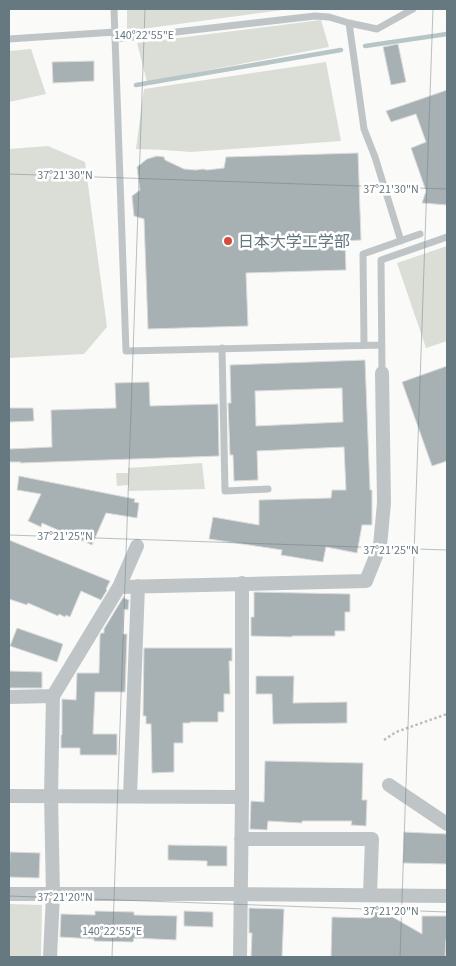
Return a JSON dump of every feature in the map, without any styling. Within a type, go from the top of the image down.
[{"type":"street","points":[[119,587],[366,581],[380,546],[384,503],[382,373]]},
{"type":"street","points":[[50,957],[53,894],[52,696],[119,587],[137,546]]},
{"type":"street","points":[[240,957],[242,583]]},
{"type":"street","points":[[130,796],[138,586]]},
{"type":"street","points":[[9,697],[52,696]]},
{"type":"street","points":[[389,785],[447,824]]},
{"type":"street","points":[[9,796],[242,797]]},
{"type":"street","points":[[241,839],[372,839],[370,896]]},
{"type":"street","points":[[9,894],[447,896]]},
{"type":"lane","points":[[114,9],[126,351],[382,345]]},
{"type":"lane","points":[[9,39],[115,35],[314,16],[329,17],[377,29],[413,9]]},
{"type":"lane","points":[[349,23],[364,129],[375,156],[401,241]]},
{"type":"lane","points":[[364,345],[363,254],[420,234]]},
{"type":"lane","points":[[382,373],[381,260],[447,237]]},
{"type":"lane","points":[[222,348],[225,491],[268,490]]},
{"type":"path","points":[[384,740],[396,732],[447,714]]},
{"type":"shaded area","points":[[127,9],[290,9],[127,31]]},
{"type":"shaded area","points":[[321,20],[329,47],[147,82],[137,43]]},
{"type":"shaded area","points":[[31,49],[46,94],[9,102],[9,51]]},
{"type":"shaded area","points":[[326,62],[341,141],[191,152],[136,149],[144,89]]},
{"type":"shaded area","points":[[48,146],[85,162],[107,327],[84,354],[9,358],[9,149]]},
{"type":"shaded area","points":[[447,246],[447,341],[426,348],[397,263]]},
{"type":"shaded area","points":[[202,463],[205,489],[129,491],[128,485],[117,486],[116,473],[128,473],[128,468]]},
{"type":"shaded area","points":[[9,904],[42,905],[41,957],[9,957]]},
{"type":"building","points":[[398,44],[406,82],[391,85],[383,47]]},
{"type":"building","points":[[94,61],[94,81],[53,83],[52,62]]},
{"type":"building","points":[[447,90],[447,205],[422,203],[426,191],[411,148],[426,142],[416,114],[391,122],[386,111]]},
{"type":"building","points":[[358,153],[361,240],[345,241],[346,270],[246,273],[248,326],[148,329],[144,219],[134,216],[132,196],[140,190],[137,167],[147,159],[157,156],[164,157],[165,160],[184,169],[207,170],[224,168],[226,157]]},
{"type":"building","points":[[365,360],[372,525],[362,525],[357,553],[326,547],[323,562],[281,555],[282,550],[209,539],[213,517],[259,525],[259,500],[331,498],[332,490],[346,490],[344,447],[257,451],[258,480],[234,481],[233,455],[230,455],[228,403],[231,403],[230,365]],"holes":[[[342,388],[343,422],[256,426],[255,391]]]},
{"type":"building","points":[[447,366],[447,461],[432,466],[402,382]]},
{"type":"building","points":[[149,382],[150,406],[218,404],[219,456],[9,462],[9,449],[52,447],[51,410],[116,408],[115,383]]},
{"type":"building","points":[[9,408],[33,408],[34,421],[9,422]]},
{"type":"building","points":[[19,476],[135,499],[134,502],[139,503],[137,518],[106,513],[92,545],[42,523],[41,527],[28,521],[41,494],[17,490]]},
{"type":"building","points":[[9,540],[110,581],[107,590],[101,600],[81,591],[70,617],[59,614],[58,616],[28,603],[27,605],[9,599]]},
{"type":"building","points":[[254,592],[350,594],[350,612],[345,612],[345,631],[335,631],[335,636],[251,636],[251,617],[254,617]]},
{"type":"building","points":[[124,596],[124,598],[129,600],[128,610],[124,609],[123,634],[127,634],[125,692],[95,692],[93,734],[117,734],[117,755],[80,755],[80,748],[61,748],[62,699],[76,700],[77,673],[99,673],[100,635],[104,633],[104,629]]},
{"type":"building","points":[[17,628],[63,644],[57,662],[10,646]]},
{"type":"building","points":[[144,648],[232,648],[232,661],[229,661],[230,694],[224,694],[224,712],[218,712],[218,722],[183,723],[183,743],[174,743],[174,772],[152,773],[151,724],[146,724],[146,716],[143,716]]},
{"type":"building","points":[[9,671],[42,672],[42,688],[9,688]]},
{"type":"building","points":[[256,676],[294,676],[293,703],[347,702],[347,723],[273,724],[272,694],[256,694]]},
{"type":"building","points":[[265,761],[363,763],[362,800],[367,800],[366,826],[351,825],[352,821],[302,821],[302,823],[268,821],[267,830],[250,829],[251,801],[264,802]]},
{"type":"building","points":[[404,832],[447,834],[447,864],[403,863]]},
{"type":"building","points":[[168,845],[227,846],[227,866],[207,866],[207,861],[168,860]]},
{"type":"building","points":[[10,852],[40,853],[39,878],[9,877]]},
{"type":"building","points":[[249,908],[284,909],[282,957],[251,957],[252,933],[249,933]]},
{"type":"building","points":[[377,908],[422,934],[422,916],[447,916],[445,957],[331,957],[332,917],[371,918]]},
{"type":"building","points":[[95,911],[134,912],[134,915],[177,916],[176,940],[134,938],[133,942],[94,941],[94,939],[60,937],[61,914],[95,915]]},
{"type":"building","points":[[184,911],[213,912],[213,927],[184,926]]},
{"type":"waterway","points":[[365,46],[447,34]]},
{"type":"waterway","points":[[136,85],[341,50]]},
{"type":"place","name":"日本大学工学部","points":[[228,241]]}]
